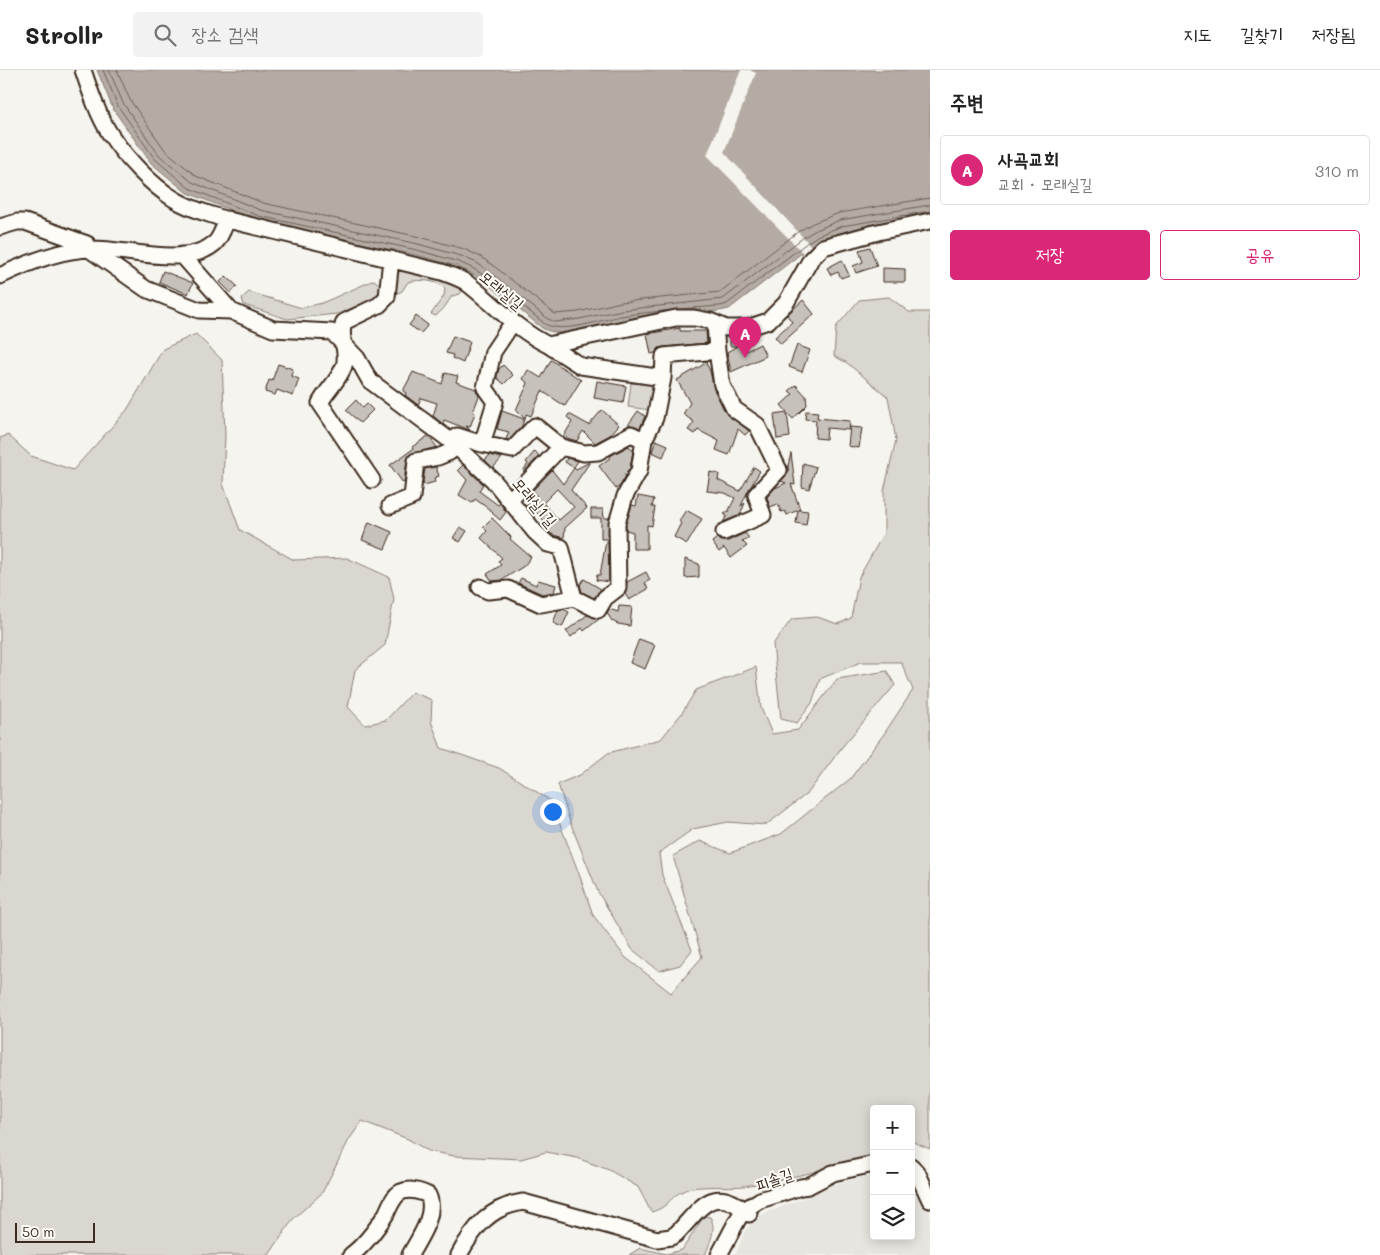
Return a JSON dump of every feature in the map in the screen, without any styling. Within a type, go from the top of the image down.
[{"type":"street","name":"모래실길","points":[[83,70],[97,108],[110,133],[146,177],[173,199],[191,208],[227,219],[442,272],[466,282],[535,339],[548,345]]},
{"type":"street","points":[[0,276],[47,257],[89,249],[160,256],[182,255],[200,251],[214,243],[221,236],[227,219]]},
{"type":"street","points":[[548,345],[676,318],[694,318],[726,328],[746,328],[768,321],[786,303],[811,259],[823,248],[878,232],[930,221]]},
{"type":"street","points":[[0,227],[17,222],[25,222],[87,244],[89,249],[146,289],[199,310],[231,311]]},
{"type":"street","name":"모래실1길","points":[[182,255],[231,311],[273,329],[332,332],[357,358],[370,381],[453,444],[493,480],[535,532],[548,544],[561,547],[574,598]]},
{"type":"street","points":[[372,480],[320,403],[336,381],[345,364],[345,345],[341,331],[344,322],[379,305],[387,297],[391,259]]},
{"type":"street","points":[[482,444],[495,402],[485,388],[493,352],[513,322]]},
{"type":"street","points":[[715,323],[722,385],[734,409],[757,425],[779,470],[756,495],[763,515],[724,532]]},
{"type":"street","points":[[548,345],[581,366],[663,378]]},
{"type":"street","points":[[480,587],[488,591],[508,589],[541,604],[574,598],[598,610],[605,598],[618,588],[617,523],[624,496],[639,470],[644,440],[656,418],[663,378],[664,356],[717,351]]},
{"type":"street","points":[[390,506],[412,497],[416,461],[438,457],[450,452],[457,436],[482,444],[512,450],[535,426],[561,447],[584,453],[598,452],[630,434],[644,440]]},
{"type":"street","points":[[510,500],[561,447]]},
{"type":"street","name":"피솔길","points":[[719,1255],[738,1219],[760,1200],[808,1186],[833,1173],[870,1165]]},
{"type":"street","points":[[915,1171],[930,1200]]},
{"type":"street","name":"피솔길","points":[[728,1255],[747,1212],[803,1193],[808,1186]]},
{"type":"street","points":[[351,1255],[386,1214],[395,1197],[401,1192],[410,1190],[428,1195],[431,1207],[423,1233],[410,1255]]},
{"type":"street","points":[[459,1255],[471,1234],[482,1221],[494,1212],[516,1203],[529,1203],[657,1239],[671,1237],[676,1234],[705,1203],[710,1201],[740,1201],[763,1196],[769,1197]]},
{"type":"street","points":[[724,1201],[732,1203],[747,1212]]},
{"type":"street","points":[[724,1201],[730,1209],[732,1217],[729,1237]]},
{"type":"shaded area","points":[[400,269],[434,274],[450,280],[462,291],[460,294],[452,296],[436,316],[431,314],[444,296],[445,288],[432,282],[417,281],[408,282],[402,291],[398,293],[394,290],[395,275]]},
{"type":"shaded area","points":[[374,280],[382,286],[377,298],[337,314],[287,319],[244,305],[242,298],[249,292],[302,308],[322,303]]},
{"type":"shaded area","points":[[889,297],[909,312],[930,312],[930,1149],[915,1143],[915,1105],[870,1105],[870,1155],[793,1177],[744,1186],[688,1189],[678,1193],[666,1205],[651,1212],[638,1187],[609,1170],[577,1158],[546,1152],[521,1159],[454,1156],[428,1151],[408,1139],[362,1121],[349,1140],[322,1193],[293,1219],[269,1255],[0,1255],[0,438],[8,435],[31,456],[73,470],[127,410],[163,349],[196,334],[222,360],[225,435],[223,484],[240,530],[294,560],[347,558],[389,577],[394,599],[385,645],[355,670],[348,707],[365,725],[386,720],[412,692],[432,700],[431,721],[441,748],[499,768],[551,801],[593,915],[625,957],[671,993],[702,957],[673,856],[700,841],[730,853],[781,834],[850,779],[884,734],[913,690],[901,662],[861,662],[820,679],[812,703],[797,723],[781,719],[773,644],[792,619],[817,617],[838,624],[851,618],[859,577],[884,533],[884,491],[896,440],[888,397],[847,363],[834,356],[836,327],[859,300]]},
{"type":"shaded area","points":[[631,383],[654,385],[651,410],[628,407]]},
{"type":"shaded area","points":[[756,667],[761,708],[772,734],[798,730],[837,679],[887,671],[895,685],[842,747],[808,793],[766,825],[728,822],[693,829],[659,853],[662,875],[692,950],[680,965],[659,971],[632,949],[598,892],[570,822],[558,784],[580,775],[608,753],[661,739],[682,713],[696,690]]},
{"type":"shaded area","points":[[866,1176],[870,1178],[870,1240],[915,1240],[915,1196],[930,1202],[930,1255],[735,1255],[745,1231],[753,1221],[763,1214],[832,1185]]},
{"type":"shaded area","points":[[704,1216],[710,1217],[713,1226],[712,1236],[705,1255],[629,1255],[640,1248],[666,1254],[682,1250]]},
{"type":"water","points":[[97,70],[930,70],[930,216],[854,229],[825,239],[811,246],[729,309],[621,321],[592,329],[560,333],[542,328],[485,282],[457,266],[416,255],[257,221],[186,192],[151,163],[113,109]]},
{"type":"pier","points":[[741,70],[750,70],[756,73],[724,152],[811,246],[803,253],[707,155]]},
{"type":"building","points":[[870,247],[877,266],[856,273],[853,266],[863,262],[859,250]]},
{"type":"building","points":[[842,260],[849,275],[841,278],[838,272],[831,275],[827,268]]},
{"type":"building","points":[[883,268],[905,269],[905,282],[883,282]]},
{"type":"building","points":[[163,271],[193,283],[188,294],[159,282]]},
{"type":"building","points":[[226,276],[237,286],[231,293],[220,282]]},
{"type":"building","points":[[803,300],[814,314],[781,344],[775,337],[792,322],[787,315]]},
{"type":"building","points":[[416,316],[428,325],[421,333],[409,325]]},
{"type":"building","points":[[680,328],[680,331],[706,331],[707,343],[663,347],[651,354],[647,334]]},
{"type":"building","points":[[453,336],[470,342],[463,363],[452,358],[453,355],[446,353]]},
{"type":"building","points":[[730,337],[742,337],[744,352],[760,344],[766,356],[731,372],[727,352],[737,346],[730,346]]},
{"type":"building","points":[[797,345],[810,350],[802,372],[789,367]]},
{"type":"building","points":[[551,360],[581,380],[565,406],[542,391],[531,416],[526,414],[525,419],[516,410],[528,383],[523,379],[528,370],[541,378]]},
{"type":"building","points":[[706,363],[714,389],[726,413],[749,431],[745,435],[738,429],[729,455],[716,450],[719,441],[698,430],[695,434],[688,430],[694,422],[683,414],[690,403],[677,380]]},
{"type":"building","points":[[278,364],[293,369],[291,376],[299,379],[293,396],[277,390],[275,395],[265,392],[269,380],[272,381]]},
{"type":"building","points":[[503,365],[513,375],[504,384],[497,378],[499,369]]},
{"type":"building","points":[[413,372],[442,384],[445,373],[458,376],[456,382],[476,389],[479,396],[473,412],[475,413],[470,427],[466,426],[470,430],[444,420],[443,424],[433,416],[437,403],[421,398],[418,405],[405,395],[406,393],[403,391]]},
{"type":"building","points":[[597,381],[626,386],[623,403],[594,398]]},
{"type":"building","points":[[796,385],[806,396],[807,405],[793,419],[787,413],[790,437],[777,439],[774,414],[787,412],[781,405],[793,394],[789,391]]},
{"type":"building","points":[[356,400],[363,408],[367,404],[373,410],[360,423],[346,410]]},
{"type":"building","points":[[602,410],[619,425],[610,435],[595,443],[583,431],[577,441],[563,437],[572,422],[567,417],[569,414],[589,425]]},
{"type":"building","points":[[502,411],[524,419],[522,426],[509,440],[506,439],[509,432],[497,429]]},
{"type":"building","points":[[638,411],[645,416],[640,428],[628,425]]},
{"type":"building","points":[[806,411],[818,412],[817,418],[850,421],[849,430],[827,428],[826,439],[815,438],[816,420],[805,419]]},
{"type":"building","points":[[850,427],[862,428],[859,448],[848,446]]},
{"type":"building","points":[[428,436],[437,447],[410,454],[407,460],[403,483],[390,465]]},
{"type":"building","points":[[656,440],[668,445],[663,457],[652,452]]},
{"type":"building","points":[[629,446],[633,451],[630,468],[624,474],[626,476],[620,486],[616,489],[599,466],[610,456]]},
{"type":"building","points":[[535,451],[539,456],[524,472],[528,464],[526,462]]},
{"type":"building","points":[[791,453],[795,485],[791,484],[799,510],[808,511],[806,525],[796,523],[798,510],[787,515],[785,511],[781,512],[778,504],[770,507],[767,497],[775,488],[786,483],[781,481],[788,472]]},
{"type":"building","points":[[490,455],[502,458],[493,468],[485,460]]},
{"type":"building","points":[[567,458],[578,461],[574,467],[576,469],[590,462],[571,490],[587,508],[565,528],[564,538],[549,532],[549,526],[535,511],[532,513],[526,506],[537,496],[532,491],[552,470],[563,484],[574,468],[565,462]],"holes":[[[557,489],[574,507],[559,520],[543,503]]]},
{"type":"building","points":[[803,463],[816,467],[809,489],[802,487]]},
{"type":"building","points":[[463,465],[483,484],[479,491],[498,505],[500,503],[506,512],[500,520],[493,512],[475,499],[472,503],[459,495],[467,480],[458,470]]},
{"type":"building","points":[[436,467],[439,476],[434,478],[435,482],[424,485],[425,469]]},
{"type":"building","points":[[754,467],[760,471],[741,506],[745,503],[740,515],[723,522],[727,516],[724,514],[728,512],[735,498],[725,493],[707,491],[710,472],[719,474],[718,480],[740,491]]},
{"type":"building","points":[[638,496],[654,499],[652,507],[655,507],[652,526],[647,525],[647,549],[633,549],[633,532],[626,530],[632,505],[636,506]]},
{"type":"building","points":[[591,509],[603,509],[604,518],[609,518],[608,539],[601,539],[601,518],[591,518]]},
{"type":"building","points":[[686,510],[702,519],[687,544],[674,537],[681,523],[679,521]]},
{"type":"building","points":[[492,518],[511,537],[510,539],[531,557],[524,566],[502,580],[492,581],[487,574],[501,565],[498,561],[502,558],[481,538],[487,531],[483,527]]},
{"type":"building","points":[[369,522],[392,532],[385,549],[362,540]]},
{"type":"building","points":[[460,527],[467,531],[460,542],[453,538]]},
{"type":"building","points":[[745,533],[749,538],[742,541],[747,546],[731,558],[724,548],[719,552],[712,542],[717,538],[722,541],[728,541]]},
{"type":"building","points":[[606,541],[608,541],[609,582],[596,580],[597,575],[600,575]]},
{"type":"building","points":[[685,559],[699,564],[699,577],[685,578]]},
{"type":"building","points":[[646,572],[650,580],[645,583],[648,589],[629,600],[625,594],[627,582]]},
{"type":"building","points":[[521,578],[536,585],[538,580],[556,585],[554,592],[542,594],[518,583]]},
{"type":"building","points":[[584,579],[601,589],[594,598],[582,592],[580,585]]},
{"type":"building","points":[[619,606],[632,607],[630,626],[612,621],[607,613],[609,609],[618,612]]},
{"type":"building","points":[[563,609],[569,612],[562,627],[553,623],[558,610]]},
{"type":"building","points":[[587,615],[599,619],[584,631],[582,628],[571,637],[566,631]]},
{"type":"building","points":[[639,639],[655,645],[645,669],[630,663]]},
{"type":"place","name":"사곡교회","points":[[745,358]]}]
